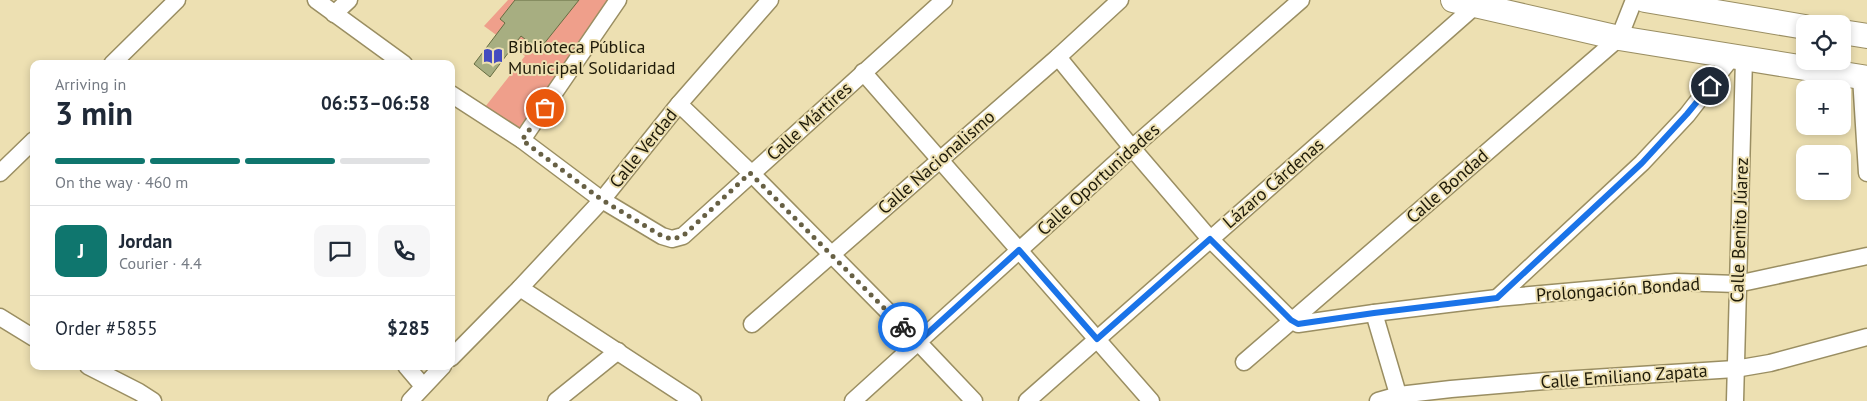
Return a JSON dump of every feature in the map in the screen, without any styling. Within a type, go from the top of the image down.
[{"type":"main road","points":[[1645,0],[1796,25]]},
{"type":"main road","points":[[1464,3],[1619,38],[1864,78]]},
{"type":"main road","points":[[1851,33],[1867,36]]},
{"type":"street","points":[[116,60],[177,0]]},
{"type":"street","points":[[316,0],[398,60]]},
{"type":"street","points":[[334,14],[349,0]]},
{"type":"street","points":[[522,140],[618,0]]},
{"type":"street","name":"Calle Verdad","points":[[455,354],[602,200],[679,104],[770,0]]},
{"type":"street","name":"Calle Mártires","points":[[602,200],[662,236],[672,239],[683,236],[750,173],[944,0]]},
{"type":"street","name":"Calle Nacionalismo","points":[[752,324],[1058,57],[1120,0]]},
{"type":"street","name":"Calle Oportunidades","points":[[853,401],[1132,148],[1301,0]]},
{"type":"street","name":"Calle Bondad","points":[[1244,362],[1619,38],[1634,0]]},
{"type":"street","name":"Lázaro Cárdenas","points":[[1027,401],[1210,239],[1464,3]]},
{"type":"street","points":[[1058,57],[1132,148],[1210,239],[1291,320]]},
{"type":"street","points":[[1497,298],[1642,163],[1738,58]]},
{"type":"street","name":"Calle Benito Júarez","points":[[1735,401],[1738,58]]},
{"type":"street","points":[[863,72],[1151,401]]},
{"type":"street","points":[[1864,78],[1867,173]]},
{"type":"street","points":[[455,97],[522,140],[602,200]]},
{"type":"street","points":[[679,104],[918,342],[974,401]]},
{"type":"street","points":[[0,173],[30,144]]},
{"type":"street","name":"Prolongación Bondad","points":[[1291,320],[1298,324],[1304,324],[1374,313],[1497,298],[1676,282],[1737,284],[1867,256]]},
{"type":"street","points":[[520,288],[693,401]]},
{"type":"street","points":[[1374,313],[1400,398]]},
{"type":"street","points":[[0,317],[30,336]]},
{"type":"street","name":"Calle Emiliano Zapata","points":[[1378,401],[1545,381],[1735,369],[1770,363],[1867,337]]},
{"type":"street","points":[[556,401],[618,351]]},
{"type":"street","points":[[98,370],[154,401]]},
{"type":"street","points":[[410,370],[424,386]]},
{"type":"street","points":[[410,401],[439,370]]},
{"type":"shaded area","points":[[508,0],[610,0],[518,130],[485,107],[525,56],[484,26]]},
{"type":"building","points":[[515,0],[579,0],[539,50],[521,36],[490,77],[474,64],[505,23],[500,19]]},
{"type":"way so far","points":[[545,108],[522,140],[602,200],[662,236],[672,239],[683,236],[750,173],[903,327]]},
{"type":"place","name":"Biblioteca Pública Municipal Solidaridad","points":[[493,56]]},
{"type":"route","points":[[903,327],[918,342],[1019,250],[1097,339],[1210,239],[1291,320],[1298,324],[1497,298],[1642,163],[1710,86]]}]
